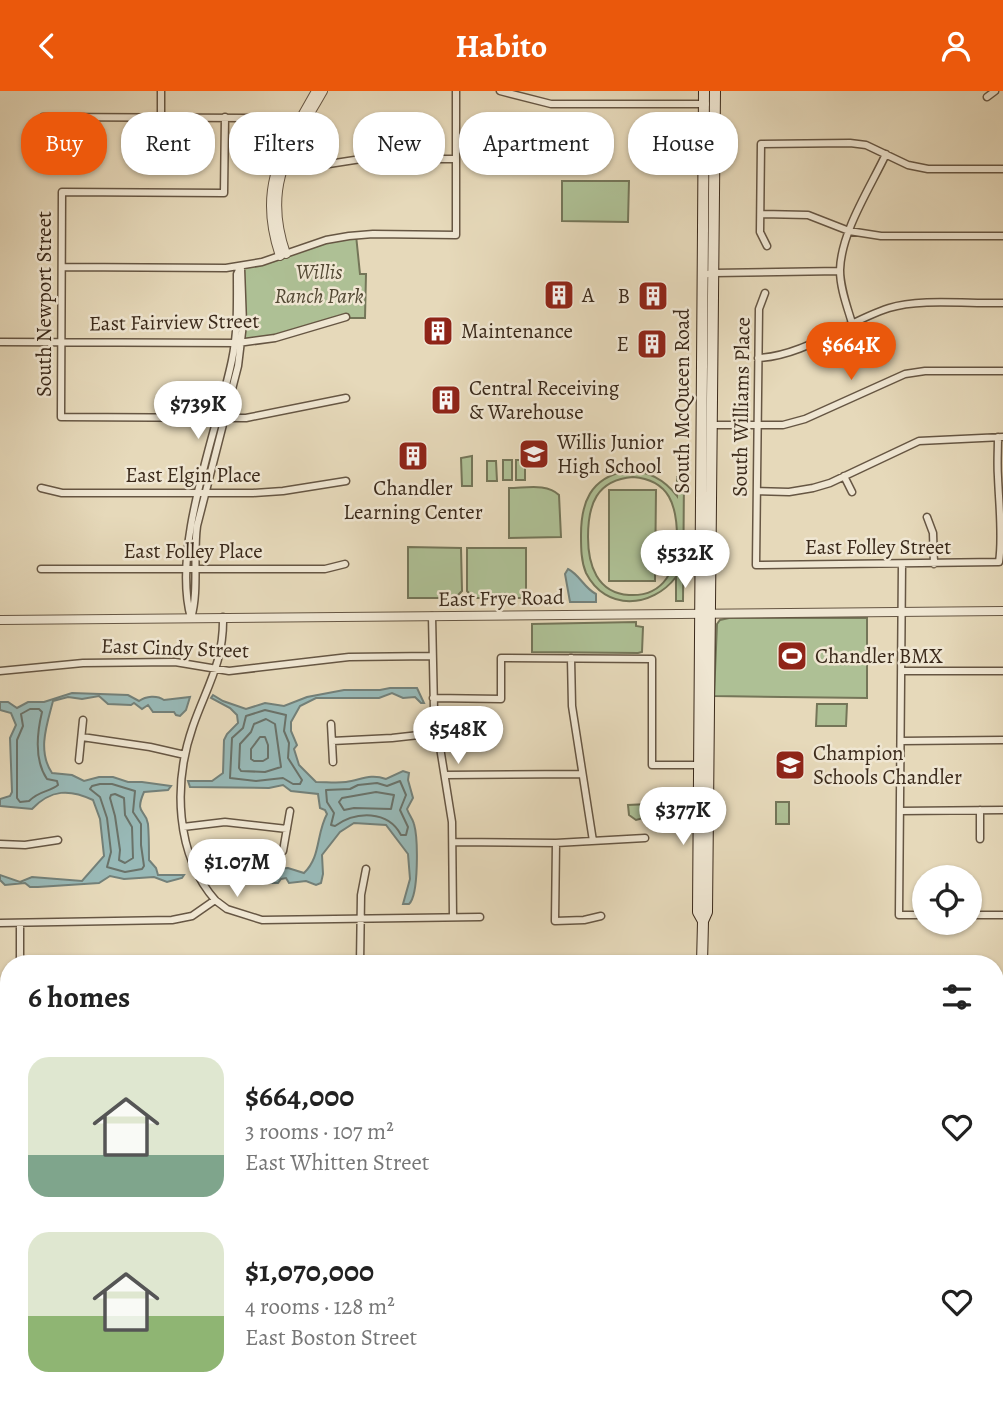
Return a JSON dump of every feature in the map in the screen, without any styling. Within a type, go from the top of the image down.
[{"type":"main road","name":"South McQueen Road","points":[[702,955],[703,921],[698,912],[704,765],[705,612],[701,425],[704,91]]},
{"type":"main road","name":"South McQueen Road","points":[[705,612],[713,425],[715,91]]},
{"type":"street","points":[[160,91],[160,112]]},
{"type":"street","points":[[306,112],[316,91]]},
{"type":"street","points":[[310,112],[323,91]]},
{"type":"street","points":[[63,267],[241,266],[326,240],[349,236],[456,235],[456,91]]},
{"type":"street","points":[[500,91],[551,104],[715,104]]},
{"type":"street","points":[[987,97],[995,91]]},
{"type":"street","points":[[215,117],[229,117]]},
{"type":"street","name":"South Newport Street","points":[[221,418],[61,417],[62,192],[224,193],[225,117]]},
{"type":"street","points":[[767,246],[760,232],[761,144],[850,143],[866,145],[908,165],[928,169],[1003,169]]},
{"type":"street","points":[[852,323],[843,293],[840,271],[842,256],[849,231],[886,154]]},
{"type":"street","points":[[339,162],[361,159],[456,159]]},
{"type":"street","points":[[279,175],[276,209],[283,255]]},
{"type":"street","points":[[761,214],[808,215],[849,231],[881,236],[1003,236]]},
{"type":"street","points":[[191,618],[188,608],[190,533],[238,343],[243,308],[241,266]]},
{"type":"street","points":[[702,275],[714,272],[840,271]]},
{"type":"street","name":"South Williams Place","points":[[756,565],[759,309],[765,293]]},
{"type":"street","points":[[758,358],[790,353],[891,307],[914,304],[1003,303]]},
{"type":"street","name":"East Fairview Street","points":[[0,342],[238,343],[275,338],[346,317]]},
{"type":"street","points":[[701,425],[783,425],[805,419],[905,374],[925,371],[1003,371]]},
{"type":"street","points":[[221,418],[264,416],[346,398]]},
{"type":"street","points":[[758,491],[789,492],[813,488],[919,441],[1000,437]]},
{"type":"street","name":"East Folley Street","points":[[756,565],[999,562],[1002,556],[998,478],[1000,437]]},
{"type":"street","points":[[844,476],[852,492]]},
{"type":"street","name":"East Elgin Place","points":[[41,488],[62,493],[202,493],[283,491],[346,481]]},
{"type":"street","points":[[927,517],[933,533],[934,564]]},
{"type":"street","name":"East Folley Place","points":[[41,569],[325,569],[345,564]]},
{"type":"street","points":[[902,564],[899,915],[912,915]]},
{"type":"street","name":"East Frye Road","points":[[0,620],[1003,611]]},
{"type":"street","points":[[432,616],[433,698],[450,801],[453,842],[453,917]]},
{"type":"street","points":[[223,617],[221,653],[194,722],[185,755],[181,790],[183,827],[198,876],[216,901],[227,909],[262,920],[480,917]]},
{"type":"street","name":"East Cindy Street","points":[[0,671],[83,663],[176,662],[216,669],[243,670],[349,657],[432,656]]},
{"type":"street","points":[[433,698],[501,699],[501,658],[652,659],[652,765],[704,765]]},
{"type":"street","points":[[572,658],[572,706],[593,841]]},
{"type":"street","points":[[901,671],[1003,671]]},
{"type":"street","points":[[79,760],[83,720]]},
{"type":"street","points":[[331,724],[333,762]]},
{"type":"street","points":[[332,741],[437,733]]},
{"type":"street","points":[[82,737],[185,755]]},
{"type":"street","points":[[901,740],[1003,740]]},
{"type":"street","points":[[445,775],[582,774]]},
{"type":"street","points":[[980,810],[980,839]]},
{"type":"street","points":[[900,811],[1003,810]]},
{"type":"street","points":[[283,851],[290,811]]},
{"type":"street","points":[[183,827],[225,822],[287,829]]},
{"type":"street","points":[[453,842],[556,843],[645,838]]},
{"type":"street","points":[[0,844],[25,845],[58,840]]},
{"type":"street","points":[[556,843],[555,921],[584,920],[601,916]]},
{"type":"street","points":[[360,955],[362,882],[366,869]]},
{"type":"street","points":[[0,923],[172,920],[192,915],[216,901]]},
{"type":"street","points":[[982,915],[1003,915]]},
{"type":"street","points":[[20,924],[20,955]]},
{"type":"green space","points":[[562,181],[629,181],[628,222],[562,221]]},
{"type":"green space","name":"Willis Ranch Park","points":[[356,235],[360,274],[366,274],[365,318],[346,318],[275,338],[238,343],[241,266],[326,240]]},
{"type":"green space","points":[[472,456],[472,486],[462,486],[461,458]]},
{"type":"green space","points":[[503,460],[512,460],[512,480],[503,480]]},
{"type":"green space","points":[[516,460],[525,460],[525,480],[516,480]]},
{"type":"green space","points":[[487,461],[496,461],[497,481],[487,481]]},
{"type":"green space","points":[[634,471],[648,474],[661,480],[677,496],[677,477],[684,477],[683,601],[676,601],[676,577],[655,595],[630,601],[617,600],[605,594],[586,573],[581,540],[583,512],[596,486],[614,474]],"holes":[[[633,477],[646,479],[663,489],[673,505],[677,538],[675,560],[666,579],[652,591],[629,595],[618,593],[609,589],[596,576],[590,558],[588,525],[592,505],[610,483]]]},
{"type":"green space","points":[[509,488],[542,488],[559,495],[561,537],[509,538]]},
{"type":"green space","points":[[609,490],[656,490],[655,581],[609,581]]},
{"type":"green space","points":[[408,547],[461,548],[462,591],[455,598],[408,598]]},
{"type":"green space","points":[[467,548],[526,548],[526,598],[474,598],[467,591]]},
{"type":"green space","name":"Chandler BMX","points":[[867,618],[867,698],[714,696],[717,624],[720,620]]},
{"type":"green space","points":[[636,622],[636,626],[643,627],[642,652],[532,652],[532,624]]},
{"type":"green space","points":[[817,704],[847,704],[846,726],[816,726]]},
{"type":"green space","points":[[776,802],[789,802],[789,824],[776,824]]},
{"type":"green space","points":[[649,804],[680,809],[676,821],[665,823],[651,816],[636,820],[629,815],[628,805]]},
{"type":"water","points":[[568,569],[596,594],[596,602],[570,602],[565,574]]},
{"type":"water","points":[[417,688],[424,703],[415,697],[403,698],[392,693],[379,698],[316,698],[300,706],[291,722],[291,731],[297,745],[294,749],[299,765],[316,782],[346,782],[370,777],[386,779],[403,771],[409,773],[413,798],[407,809],[414,824],[417,853],[415,890],[409,904],[403,904],[410,879],[408,854],[386,825],[354,823],[340,832],[322,855],[323,874],[321,883],[316,885],[306,881],[289,883],[286,878],[278,883],[255,883],[229,865],[213,870],[211,875],[204,870],[206,865],[202,858],[205,856],[230,862],[235,858],[245,864],[257,863],[269,869],[288,868],[304,873],[316,853],[327,814],[320,808],[318,794],[291,791],[283,785],[269,788],[190,787],[188,781],[212,781],[223,773],[224,740],[238,723],[237,715],[211,698],[213,695],[246,709],[265,703],[284,706],[307,697],[344,690]]},
{"type":"water","points":[[72,693],[128,695],[139,701],[152,697],[164,700],[190,697],[186,710],[180,716],[174,712],[153,712],[148,705],[142,709],[134,703],[108,704],[99,696],[82,699],[68,697],[53,701],[44,747],[47,765],[52,773],[72,775],[84,781],[113,777],[128,782],[171,786],[168,790],[144,792],[140,808],[148,824],[149,860],[158,875],[184,875],[182,878],[167,882],[154,877],[124,879],[110,876],[99,883],[38,887],[30,887],[25,883],[5,885],[0,880],[0,875],[20,882],[32,877],[82,881],[104,856],[100,819],[93,800],[76,794],[61,793],[46,798],[32,809],[0,806],[0,799],[10,796],[12,792],[10,738],[16,725],[11,713],[0,710],[0,702],[8,702],[17,708],[28,702],[44,702]]},
{"type":"place","name":"A","points":[[559,295]]},
{"type":"place","name":"B","points":[[653,296]]},
{"type":"place","name":"Maintenance","points":[[438,331]]},
{"type":"place","name":"E","points":[[652,344]]},
{"type":"place","name":"Central Receiving & Warehouse","points":[[446,400]]},
{"type":"place","name":"Willis Junior High School","points":[[534,454]]},
{"type":"place","name":"Chandler Learning Center","points":[[413,456]]},
{"type":"place","name":"Chandler BMX","points":[[792,656]]},
{"type":"place","name":"Champion Schools Chandler","points":[[790,765]]}]
